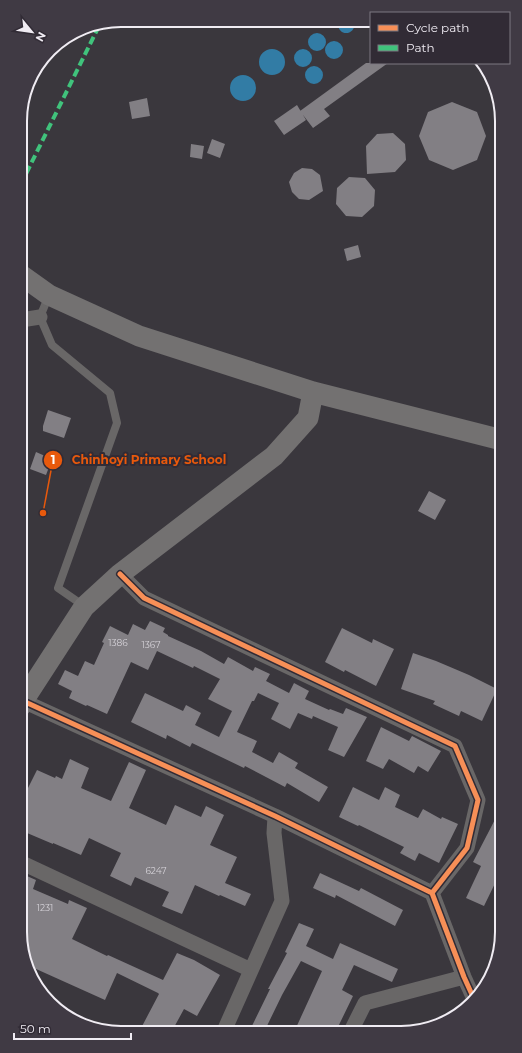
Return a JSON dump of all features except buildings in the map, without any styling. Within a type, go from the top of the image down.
[{"type":"street","points":[[27,279],[49,295],[140,336],[313,392],[495,438]]},
{"type":"street","points":[[27,319],[40,317]]},
{"type":"street","points":[[27,696],[84,607],[120,574],[274,456],[308,418],[313,392]]},
{"type":"street","points":[[120,574],[144,598],[455,746],[478,800],[467,848],[432,893]]},
{"type":"street","points":[[27,706],[275,816],[432,893],[472,994]]},
{"type":"street","points":[[226,1026],[282,901],[274,833],[275,816]]},
{"type":"street","points":[[27,865],[251,970]]},
{"type":"street","points":[[354,1026],[365,1003],[464,977]]},
{"type":"lane","points":[[49,295],[40,317],[52,345],[110,392],[117,424],[58,588],[84,607]]},
{"type":"water","points":[[338,27],[354,27],[350,32],[346,33],[340,30]]},
{"type":"water","points":[[317,33],[323,36],[326,42],[323,48],[317,51],[311,48],[308,42],[311,36]]},
{"type":"water","points":[[334,41],[340,44],[343,50],[340,56],[334,59],[328,56],[325,50],[328,44]]},
{"type":"water","points":[[272,49],[281,53],[285,62],[281,71],[272,75],[263,71],[259,62],[263,53]]},
{"type":"water","points":[[303,49],[309,52],[312,58],[309,64],[303,67],[297,64],[294,58],[297,52]]},
{"type":"water","points":[[314,66],[320,69],[323,75],[320,81],[314,84],[308,81],[305,75],[308,69]]},
{"type":"water","points":[[243,75],[252,79],[256,88],[252,97],[243,101],[234,97],[230,88],[234,79]]},
{"type":"marked path","points":[[27,172],[97,30]]},
{"type":"cycle path","points":[[120,574],[144,598],[455,746],[478,800],[467,848],[432,893]]},
{"type":"cycle path","points":[[27,703],[275,816],[432,893],[472,994]]},
{"type":"place","name":"Chinhoyi Primary School","points":[[43,513]]}]
